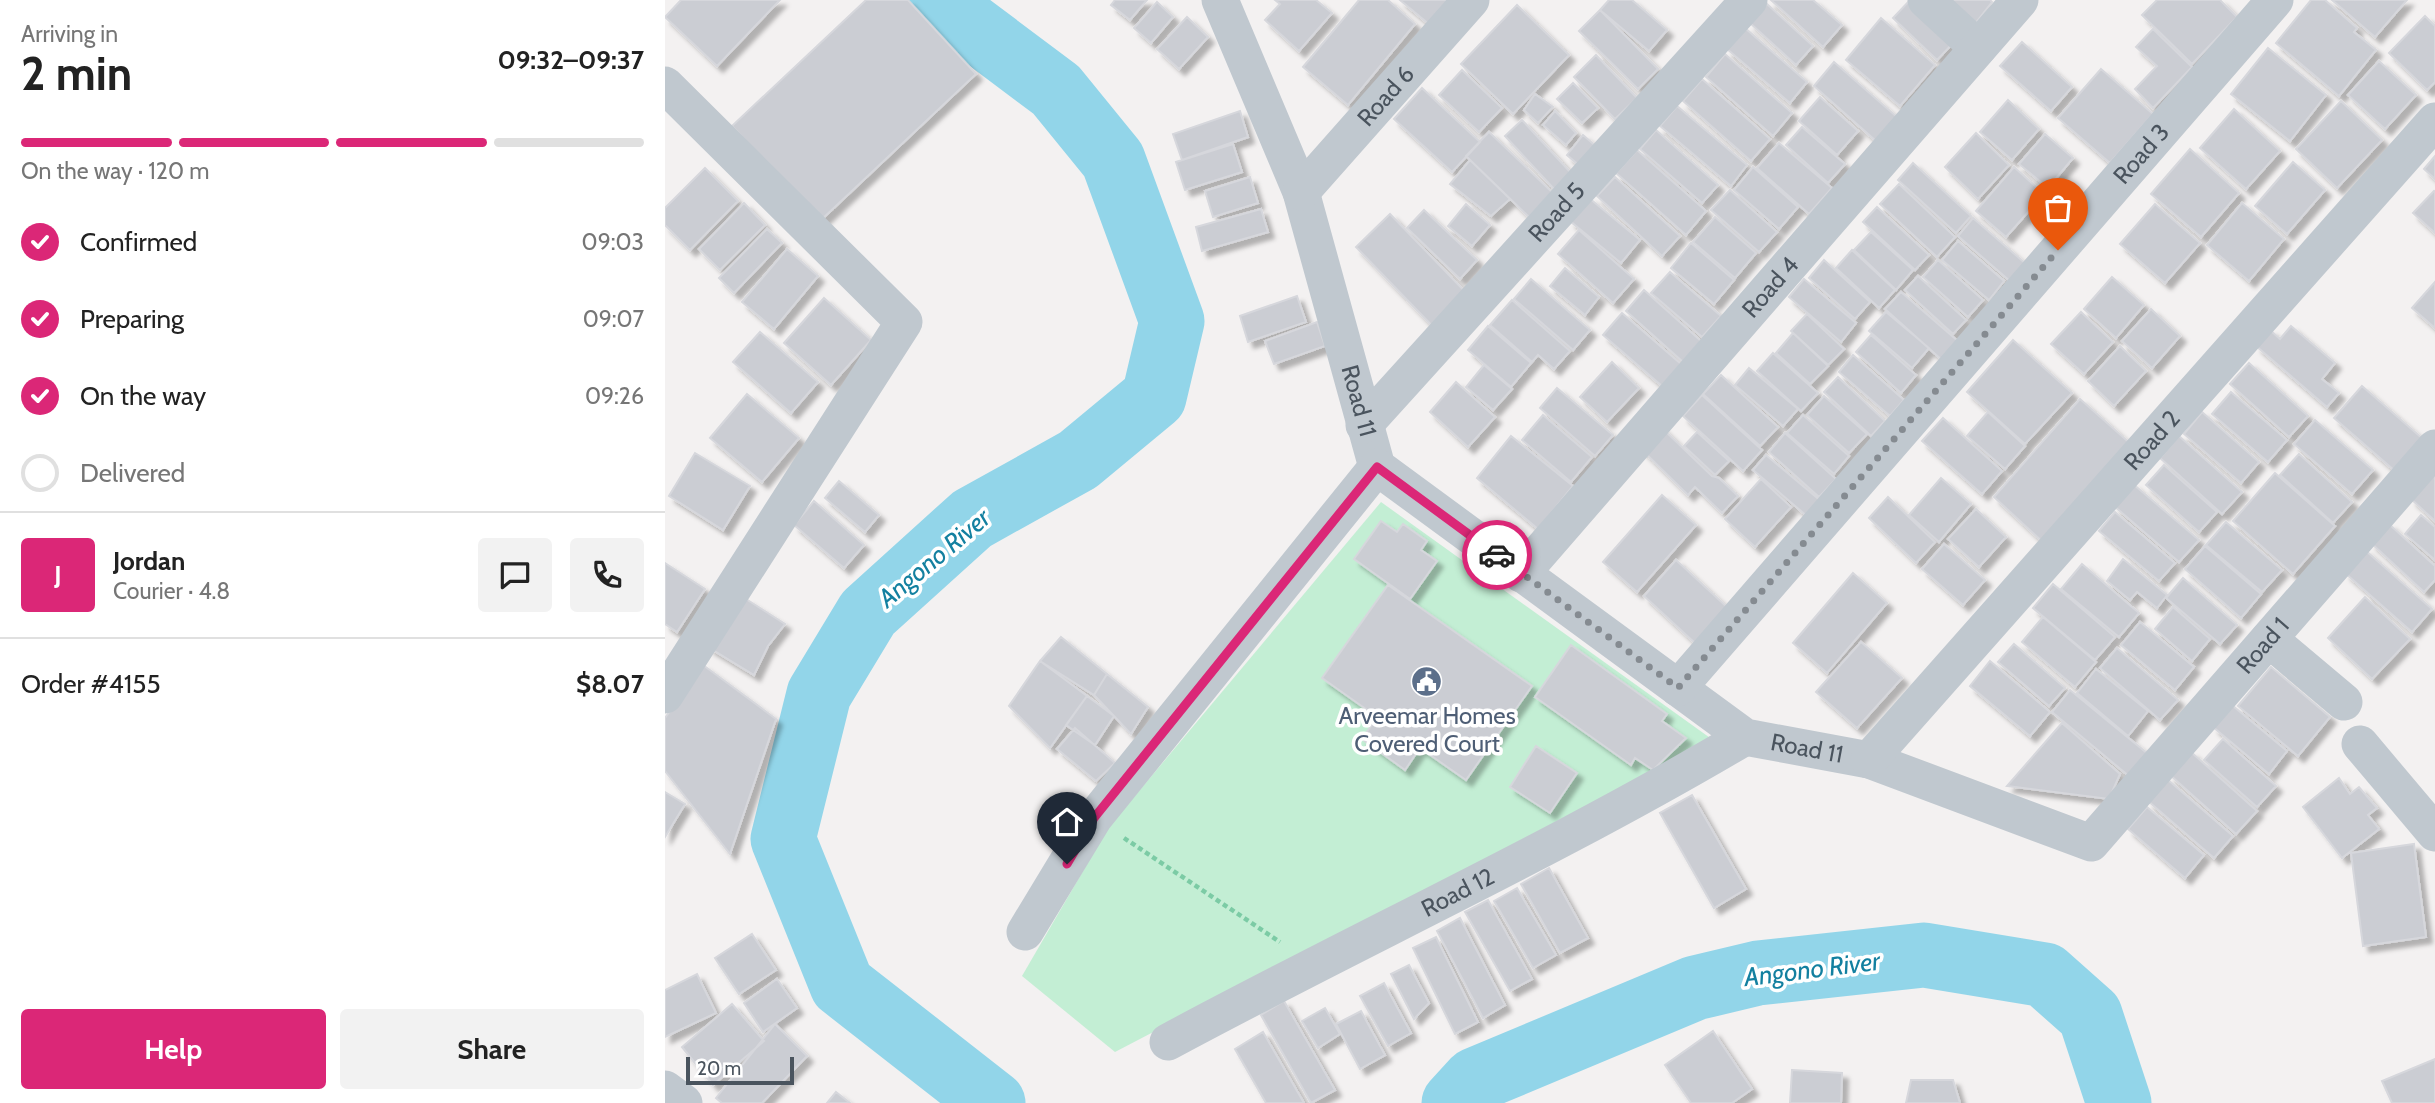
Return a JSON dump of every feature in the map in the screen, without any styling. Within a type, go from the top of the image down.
[{"type":"street","name":"Road 11","points":[[1220,0],[1301,192],[1377,467],[1745,737],[1869,760],[2091,843]]},
{"type":"street","name":"Road 6","points":[[1301,192],[1471,0]]},
{"type":"street","name":"Road 5","points":[[1364,425],[1749,0]]},
{"type":"street","points":[[1926,0],[1978,48]]},
{"type":"street","name":"Road 4","points":[[1521,574],[2020,0]]},
{"type":"street","name":"Road 3","points":[[1678,688],[2275,0]]},
{"type":"street","points":[[665,85],[904,322],[665,695]]},
{"type":"street","name":"Road 2","points":[[1869,760],[2435,121]]},
{"type":"street","name":"Road 1","points":[[2091,843],[2435,448]]},
{"type":"street","points":[[1025,932],[1094,818],[1377,467]]},
{"type":"street","points":[[2269,639],[2344,702]]},
{"type":"street","name":"Road 12","points":[[1168,1042],[1313,964],[1656,790],[1745,737]]},
{"type":"street","points":[[2360,744],[2431,819]]},
{"type":"street","points":[[665,1089],[684,1103]]},
{"type":"path","points":[[1094,818],[1313,964]]},
{"type":"green space","points":[[1381,502],[1713,740],[1115,1052],[1022,976],[1108,828]]},
{"type":"building","points":[[681,0],[780,0],[717,66],[665,17]]},
{"type":"building","points":[[866,0],[908,0],[976,74],[820,221],[732,126]]},
{"type":"building","points":[[1115,0],[1147,0],[1130,20],[1111,5]]},
{"type":"building","points":[[1275,0],[1316,0],[1332,13],[1299,51],[1265,20],[1280,4]]},
{"type":"building","points":[[1359,0],[1388,0],[1415,24],[1348,105],[1303,67]]},
{"type":"building","points":[[1400,0],[1460,0],[1436,30]]},
{"type":"building","points":[[1609,0],[1632,0],[1667,30],[1649,51],[1600,10]]},
{"type":"building","points":[[1771,0],[1813,0],[1842,25],[1823,47]]},
{"type":"building","points":[[1910,0],[1957,39],[1937,60],[1893,18]]},
{"type":"building","points":[[1944,0],[1990,0],[1992,2],[1974,25]]},
{"type":"building","points":[[2157,0],[2220,0],[2237,17],[2192,64],[2142,15]]},
{"type":"building","points":[[2311,0],[2325,0],[2357,28],[2354,32],[2376,50],[2339,96],[2276,43]]},
{"type":"building","points":[[2332,0],[2407,0],[2375,37]]},
{"type":"building","points":[[1157,2],[1173,17],[1151,43],[1134,28]]},
{"type":"building","points":[[1767,4],[1813,46],[1796,65],[1750,23]]},
{"type":"building","points":[[1517,5],[1569,55],[1513,114],[1461,64]]},
{"type":"building","points":[[1600,10],[1658,69],[1638,89],[1579,31]]},
{"type":"building","points":[[2425,16],[2435,26],[2435,82],[2427,90],[2389,53]]},
{"type":"building","points":[[1187,17],[1208,37],[1179,69],[1157,49]]},
{"type":"building","points":[[1881,18],[1935,65],[1900,106],[1846,60]]},
{"type":"building","points":[[1745,28],[1807,82],[1790,103],[1727,49]]},
{"type":"building","points":[[2153,29],[2192,67],[2153,108],[2135,89],[2157,66],[2136,47]]},
{"type":"building","points":[[2022,42],[2072,87],[2051,111],[2000,66]]},
{"type":"building","points":[[2268,48],[2326,95],[2290,141],[2231,94]]},
{"type":"building","points":[[1725,54],[1792,113],[1773,136],[1706,77]]},
{"type":"building","points":[[1596,55],[1637,98],[1615,119],[1574,77]]},
{"type":"building","points":[[2379,61],[2416,95],[2385,129],[2348,95]]},
{"type":"building","points":[[1834,62],[1897,117],[1876,141],[1814,86]]},
{"type":"building","points":[[2101,69],[2153,114],[2110,163],[2058,118]]},
{"type":"building","points":[[1462,70],[1502,108],[1479,132],[1439,95]]},
{"type":"building","points":[[1702,79],[1770,139],[1751,161],[1683,101]]},
{"type":"building","points":[[1573,83],[1598,108],[1582,123],[1557,99]]},
{"type":"building","points":[[1422,88],[1480,142],[1452,172],[1394,119]]},
{"type":"building","points":[[1535,94],[1553,107],[1538,123],[1524,110]]},
{"type":"building","points":[[1820,97],[1858,131],[1837,155],[1799,121]]},
{"type":"building","points":[[2008,100],[2039,129],[2012,160],[1980,132]]},
{"type":"building","points":[[2341,101],[2382,140],[2337,188],[2296,149]]},
{"type":"building","points":[[1677,106],[1747,165],[1731,186],[1660,126]]},
{"type":"building","points":[[2234,109],[2280,151],[2246,189],[2200,148]]},
{"type":"building","points":[[1240,111],[1248,137],[1182,160],[1173,134]]},
{"type":"building","points":[[1555,111],[1576,133],[1566,145],[1543,125]]},
{"type":"building","points":[[1522,120],[1572,174],[1555,190],[1505,136]]},
{"type":"building","points":[[1802,127],[1845,164],[1828,183],[1786,145]]},
{"type":"building","points":[[1656,130],[1718,185],[1702,203],[1640,149]]},
{"type":"building","points":[[1489,132],[1552,192],[1529,217],[1466,156]]},
{"type":"building","points":[[1976,133],[2009,165],[1978,199],[1945,167]]},
{"type":"building","points":[[2045,134],[2073,158],[2048,188],[2019,164]]},
{"type":"building","points":[[1583,135],[1605,154],[1588,173],[1567,155]]},
{"type":"building","points":[[1779,143],[1832,188],[1809,214],[1757,168]]},
{"type":"building","points":[[1233,144],[1242,172],[1185,190],[1176,162]]},
{"type":"building","points":[[2190,149],[2239,193],[2201,237],[2151,194]]},
{"type":"building","points":[[1637,150],[1706,211],[1686,235],[1616,173]]},
{"type":"building","points":[[2435,156],[2435,179],[2424,169]]},
{"type":"building","points":[[1470,160],[1510,199],[1491,216],[1450,184]]},
{"type":"building","points":[[2293,162],[2325,190],[2287,234],[2255,206]]},
{"type":"building","points":[[1913,163],[1971,216],[1956,233],[1898,180]]},
{"type":"building","points":[[1753,167],[1798,207],[1779,229],[1734,190]]},
{"type":"building","points":[[2014,167],[2044,194],[2006,237],[1976,211]]},
{"type":"building","points":[[705,168],[738,201],[690,250],[665,225],[665,208]]},
{"type":"building","points":[[1250,177],[1258,203],[1213,217],[1205,191]]},
{"type":"building","points":[[1615,177],[1680,236],[1662,256],[1597,196]]},
{"type":"building","points":[[1899,184],[1955,237],[1937,257],[1880,204]]},
{"type":"building","points":[[1730,190],[1777,232],[1759,252],[1711,210]]},
{"type":"building","points":[[2435,192],[2435,233],[2413,213]]},
{"type":"building","points":[[1589,198],[1640,240],[1621,263],[1570,221]]},
{"type":"building","points":[[744,203],[765,225],[720,270],[699,249]]},
{"type":"building","points":[[2242,203],[2284,239],[2249,281],[2207,245]]},
{"type":"building","points":[[1466,204],[1490,225],[1472,246],[1448,226]]},
{"type":"building","points":[[2155,204],[2200,243],[2165,283],[2120,244]]},
{"type":"building","points":[[1877,207],[1929,255],[1915,270],[1863,222]]},
{"type":"building","points":[[1261,209],[1268,232],[1202,251],[1196,227]]},
{"type":"building","points":[[1424,210],[1477,260],[1460,279],[1407,228]]},
{"type":"building","points":[[1390,214],[1476,303],[1442,336],[1356,247]]},
{"type":"building","points":[[1715,217],[1756,253],[1735,278],[1693,242]]},
{"type":"building","points":[[1973,218],[2026,264],[2011,282],[1958,236]]},
{"type":"building","points":[[767,229],[782,243],[734,293],[719,278]]},
{"type":"building","points":[[1579,230],[1634,279],[1613,303],[1558,254]]},
{"type":"building","points":[[1871,232],[1913,270],[1896,290],[1854,250]]},
{"type":"building","points":[[1958,241],[2004,281],[1989,300],[1942,260]]},
{"type":"building","points":[[1691,243],[1734,280],[1714,304],[1671,268]]},
{"type":"building","points":[[787,249],[818,276],[774,329],[742,302]]},
{"type":"building","points":[[1852,250],[1895,290],[1879,308],[1836,268]]},
{"type":"building","points":[[1824,260],[1870,302],[1855,319],[1809,278]]},
{"type":"building","points":[[1938,260],[1983,300],[1968,317],[1923,277]]},
{"type":"building","points":[[1565,268],[1599,297],[1585,315],[1550,286]]},
{"type":"building","points":[[1670,272],[1721,316],[1702,337],[1651,293]]},
{"type":"building","points":[[1918,276],[1966,320],[1953,334],[1905,290]]},
{"type":"building","points":[[2112,277],[2144,305],[2116,338],[2084,309]]},
{"type":"building","points":[[1531,279],[1590,330],[1573,350],[1514,299]]},
{"type":"building","points":[[1804,279],[1856,323],[1841,342],[1789,297]]},
{"type":"building","points":[[2435,282],[2435,328],[2412,308]]},
{"type":"building","points":[[1644,290],[1701,341],[1683,362],[1626,311]]},
{"type":"building","points":[[1901,292],[1959,342],[1943,361],[1885,309]]},
{"type":"building","points":[[1297,296],[1306,322],[1248,342],[1240,316]]},
{"type":"building","points":[[824,298],[871,340],[831,385],[784,343]]},
{"type":"building","points":[[1512,300],[1570,351],[1554,369],[1538,355],[1532,362],[1490,325]]},
{"type":"building","points":[[2151,309],[2180,336],[2152,368],[2122,341]]},
{"type":"building","points":[[1886,312],[1929,348],[1912,368],[1869,331]]},
{"type":"building","points":[[2081,312],[2113,342],[2084,374],[2051,344]]},
{"type":"building","points":[[1622,313],[1681,364],[1662,386],[1603,335]]},
{"type":"building","points":[[1807,314],[1844,349],[1828,365],[1791,331]]},
{"type":"building","points":[[1317,322],[1325,346],[1274,364],[1265,341]]},
{"type":"building","points":[[1488,326],[1531,363],[1511,387],[1468,350]]},
{"type":"building","points":[[2291,326],[2335,363],[2322,379],[2339,393],[2327,407],[2256,346],[2270,330],[2280,339]]},
{"type":"building","points":[[760,332],[818,382],[791,413],[733,362]]},
{"type":"building","points":[[1793,333],[1828,366],[1810,384],[1776,353]]},
{"type":"building","points":[[1871,335],[1916,375],[1901,393],[1856,352]]},
{"type":"building","points":[[2013,340],[2072,393],[2025,444],[1967,392]]},
{"type":"building","points":[[2120,346],[2146,371],[2114,406],[2088,381]]},
{"type":"building","points":[[1773,353],[1818,393],[1801,411],[1757,371]]},
{"type":"building","points":[[1853,355],[1904,400],[1890,416],[1839,372]]},
{"type":"building","points":[[1612,362],[1639,388],[1607,422],[1580,397]]},
{"type":"building","points":[[2249,363],[2308,416],[2289,437],[2230,384]]},
{"type":"building","points":[[1484,365],[1512,389],[1493,410],[1466,387]]},
{"type":"building","points":[[1749,368],[1798,409],[1783,426],[1735,385]]},
{"type":"building","points":[[1721,375],[1778,427],[1760,446],[1703,394]]},
{"type":"building","points":[[1838,377],[1885,421],[1871,436],[1824,392]]},
{"type":"building","points":[[1456,382],[1495,417],[1468,447],[1430,412]]},
{"type":"building","points":[[2362,386],[2423,439],[2395,471],[2334,418]]},
{"type":"building","points":[[1557,388],[1613,435],[1595,456],[1540,408]]},
{"type":"building","points":[[2231,392],[2287,440],[2268,462],[2212,414]]},
{"type":"building","points":[[747,394],[799,438],[762,482],[710,438]]},
{"type":"building","points":[[1702,395],[1762,450],[1743,471],[1683,416]]},
{"type":"building","points":[[1824,396],[1867,434],[1849,453],[1807,415]]},
{"type":"building","points":[[2080,399],[2132,445],[2045,544],[1994,497]]},
{"type":"building","points":[[1988,412],[2025,446],[2005,469],[1967,436]]},
{"type":"building","points":[[2202,412],[2259,462],[2241,483],[2184,434]]},
{"type":"building","points":[[1543,415],[1592,457],[1571,482],[1522,440]]},
{"type":"building","points":[[1803,415],[1849,456],[1834,474],[1787,433]]},
{"type":"building","points":[[1943,418],[2002,471],[1982,494],[1922,441]]},
{"type":"building","points":[[2315,420],[2373,470],[2352,494],[2294,444]]},
{"type":"building","points":[[1661,427],[1712,476],[1719,478],[1738,496],[1722,513],[1695,487],[1688,495],[1640,448]]},
{"type":"building","points":[[1697,432],[1729,461],[1715,475],[1684,446]]},
{"type":"building","points":[[1785,433],[1836,479],[1819,497],[1769,452]]},
{"type":"building","points":[[1511,436],[1573,486],[1538,529],[1477,478]]},
{"type":"building","points":[[2179,436],[2242,492],[2222,514],[2160,458]]},
{"type":"building","points":[[695,453],[750,486],[723,530],[669,496]]},
{"type":"building","points":[[2299,454],[2352,502],[2333,523],[2280,475]]},
{"type":"building","points":[[1766,455],[1822,502],[1808,517],[1753,470]]},
{"type":"building","points":[[2164,465],[2217,512],[2199,532],[2146,485]]},
{"type":"building","points":[[2275,473],[2335,526],[2293,574],[2233,521]]},
{"type":"building","points":[[2432,475],[2435,478],[2435,521],[2411,499]]},
{"type":"building","points":[[1941,478],[1971,504],[1939,542],[1909,515]]},
{"type":"building","points":[[1761,479],[1791,507],[1755,547],[1725,519]]},
{"type":"building","points":[[839,481],[879,515],[865,532],[825,498]]},
{"type":"building","points":[[2133,484],[2199,540],[2179,562],[2114,506]]},
{"type":"building","points":[[1662,495],[1696,525],[1637,592],[1603,562]]},
{"type":"building","points":[[1888,497],[1935,542],[1916,563],[1869,518]]},
{"type":"building","points":[[814,501],[864,545],[844,568],[794,525]]},
{"type":"building","points":[[1976,509],[2006,537],[1979,567],[1948,539]]},
{"type":"building","points":[[2115,512],[2175,563],[2159,581],[2099,531]]},
{"type":"building","points":[[2421,515],[2435,527],[2435,560],[2405,534]]},
{"type":"building","points":[[1381,521],[1397,532],[1403,524],[1427,541],[1421,550],[1437,561],[1410,599],[1354,559]]},
{"type":"building","points":[[2226,522],[2282,570],[2262,592],[2206,545]]},
{"type":"building","points":[[2389,524],[2435,566],[2435,580],[2424,592],[2371,543]]},
{"type":"building","points":[[1944,544],[1985,580],[1963,605],[1922,569]]},
{"type":"building","points":[[2205,546],[2261,594],[2241,618],[2185,569]]},
{"type":"building","points":[[2365,550],[2432,609],[2412,632],[2345,573]]},
{"type":"building","points":[[2123,559],[2167,595],[2157,608],[2137,592],[2130,600],[2107,581]]},
{"type":"building","points":[[1676,560],[1728,608],[1696,644],[1644,596]]},
{"type":"building","points":[[665,563],[705,589],[677,632],[665,624]]},
{"type":"building","points":[[2082,564],[2139,613],[2119,637],[2061,589]]},
{"type":"building","points":[[1853,573],[1887,603],[1827,673],[1793,643]]},
{"type":"building","points":[[2183,578],[2237,625],[2220,644],[2166,598]]},
{"type":"building","points":[[2053,584],[2115,637],[2095,660],[2033,608]]},
{"type":"building","name":"Arveemar Homes Covered Court","points":[[1388,585],[1532,686],[1466,780],[1420,748],[1405,770],[1362,739],[1377,717],[1322,678]]},
{"type":"building","points":[[2365,597],[2410,639],[2372,679],[2328,638]]},
{"type":"building","points":[[746,599],[785,624],[768,646],[754,675],[708,647]]},
{"type":"building","points":[[2173,607],[2210,639],[2192,661],[2155,629]]},
{"type":"building","points":[[2043,617],[2096,662],[2075,687],[2022,642]]},
{"type":"building","points":[[2140,622],[2194,667],[2175,690],[2121,645]]},
{"type":"building","points":[[1061,637],[1107,674],[1094,695],[1040,661]]},
{"type":"building","points":[[1861,642],[1902,678],[1857,728],[1816,692]]},
{"type":"building","points":[[2014,644],[2065,688],[2049,706],[1998,662]]},
{"type":"building","points":[[1571,645],[1667,714],[1662,721],[1686,738],[1653,770],[1635,758],[1631,765],[1535,697]]},
{"type":"building","points":[[2117,648],[2178,700],[2160,720],[2100,668]]},
{"type":"building","points":[[1040,661],[1087,696],[1050,748],[1009,706]]},
{"type":"building","points":[[1990,661],[2050,712],[2030,736],[1970,686]]},
{"type":"building","points":[[703,665],[776,719],[730,854],[665,771],[665,718]]},
{"type":"building","points":[[2271,667],[2330,717],[2298,756],[2238,706]]},
{"type":"building","points":[[2096,669],[2148,711],[2128,736],[2077,693]]},
{"type":"building","points":[[1107,674],[1148,707],[1131,734],[1094,695]]},
{"type":"building","points":[[2070,690],[2148,754],[2130,777],[2052,712]]},
{"type":"building","points":[[1087,696],[1114,716],[1095,745],[1066,725]]},
{"type":"building","points":[[2233,706],[2287,751],[2269,774],[2213,727]]},
{"type":"building","points":[[2062,723],[2120,774],[2109,799],[2007,786]]},
{"type":"building","points":[[1075,728],[1115,763],[1096,781],[1057,749]]},
{"type":"building","points":[[2223,739],[2276,786],[2257,807],[2204,760]]},
{"type":"building","points":[[1536,746],[1577,773],[1550,813],[1510,787]]},
{"type":"building","points":[[2191,752],[2257,811],[2236,834],[2170,775]]},
{"type":"building","points":[[2339,778],[2350,794],[2359,787],[2377,808],[2368,815],[2379,829],[2342,858],[2303,807]]},
{"type":"building","points":[[2167,779],[2233,836],[2214,858],[2148,801]]},
{"type":"building","points":[[665,792],[685,804],[665,837]]},
{"type":"building","points":[[1692,795],[1746,889],[1714,908],[1660,813]]},
{"type":"building","points":[[2147,807],[2204,855],[2185,878],[2128,829]]},
{"type":"building","points":[[2414,844],[2426,937],[2363,946],[2351,853]]},
{"type":"building","points":[[1549,868],[1588,938],[1560,953],[1521,884]]},
{"type":"building","points":[[1517,888],[1556,955],[1533,968],[1494,901]]},
{"type":"building","points":[[1488,900],[1532,979],[1510,991],[1465,912]]},
{"type":"building","points":[[1460,918],[1505,1005],[1483,1018],[1437,931]]},
{"type":"building","points":[[752,934],[776,970],[739,994],[715,958]]},
{"type":"building","points":[[1436,937],[1478,1022],[1455,1034],[1413,948]]},
{"type":"building","points":[[1409,965],[1429,1003],[1414,1019],[1391,974]]},
{"type":"building","points":[[697,974],[716,1013],[665,1037],[665,990]]},
{"type":"building","points":[[777,979],[797,1008],[763,1032],[744,1003]]},
{"type":"building","points":[[1384,983],[1411,1033],[1388,1046],[1360,996]]},
{"type":"building","points":[[1284,1001],[1335,1090],[1311,1103],[1261,1015]]},
{"type":"building","points":[[732,1004],[764,1041],[713,1085],[682,1047]]},
{"type":"building","points":[[1325,1008],[1340,1034],[1318,1048],[1302,1021]]},
{"type":"building","points":[[1361,1011],[1385,1055],[1360,1069],[1336,1024]]},
{"type":"building","points":[[775,1024],[807,1056],[762,1103],[722,1103],[716,1098]]},
{"type":"building","points":[[1713,1031],[1752,1089],[1732,1103],[1691,1103],[1665,1065]]},
{"type":"building","points":[[1263,1032],[1304,1103],[1266,1103],[1235,1049]]},
{"type":"building","points":[[2435,1059],[2435,1103],[2392,1103],[2382,1081]]},
{"type":"building","points":[[1792,1070],[1842,1073],[1841,1103],[1790,1103]]},
{"type":"building","points":[[1911,1080],[1953,1080],[1960,1103],[1906,1103]]},
{"type":"building","points":[[836,1092],[850,1103],[827,1103]]},
{"type":"waterway","name":"Angono River","points":[[936,0],[1056,90],[1113,160],[1172,321],[1154,397],[1078,460],[972,519],[868,613],[819,694],[783,839],[842,985],[993,1103]]},
{"type":"waterway","name":"Angono River","points":[[1454,1103],[1475,1080],[1695,988],[1758,973],[1924,955],[2045,975],[2090,1015],[2119,1103]]},
{"type":"way so far","points":[[1497,555],[1678,688],[2058,250]]},
{"type":"place","name":"Arveemar Homes Covered Court","points":[[1427,682]]},
{"type":"route","points":[[1067,864],[1094,818],[1377,467],[1497,555]]}]
